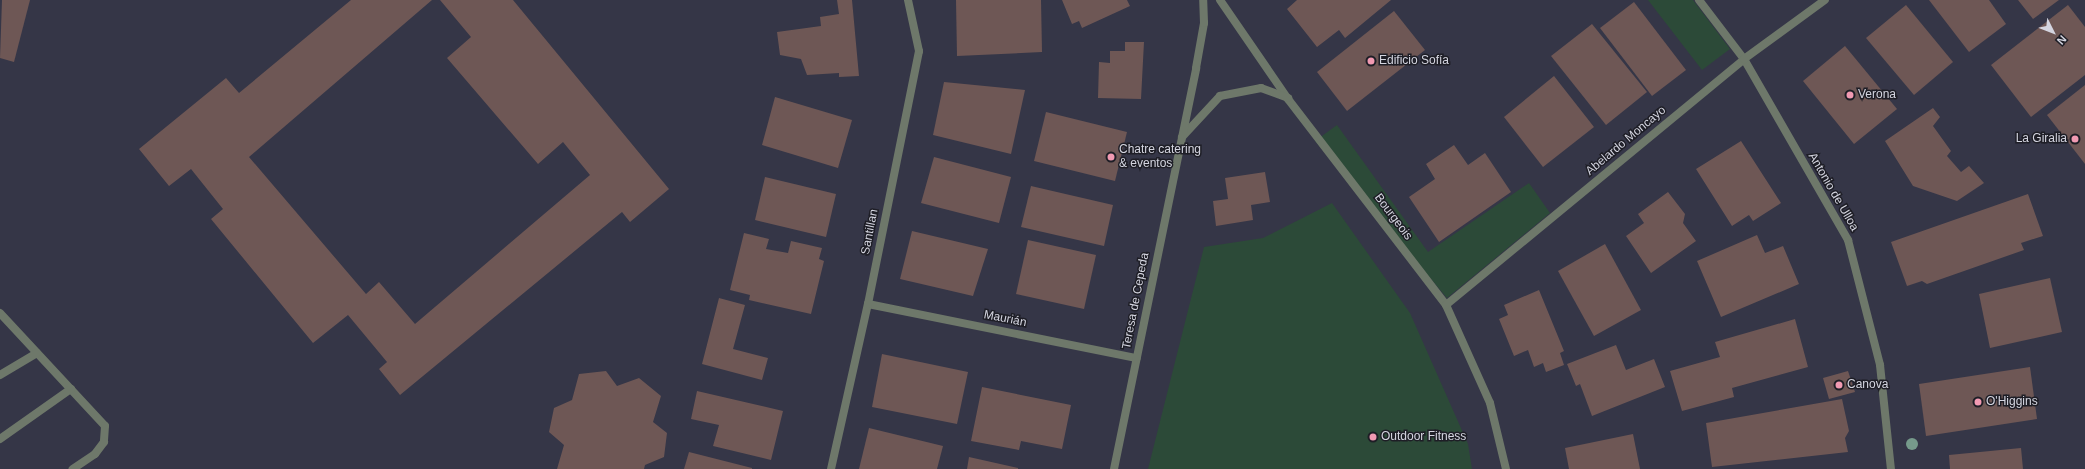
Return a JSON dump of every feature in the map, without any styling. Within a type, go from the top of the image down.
[{"type":"street","name":"Santillan","points":[[831,469],[868,304],[919,51],[908,0]]},
{"type":"street","name":"Teresa de Cepeda","points":[[1114,469],[1204,23],[1203,0]]},
{"type":"street","name":"Bourgeois","points":[[1220,0],[1288,99],[1446,305],[1490,404],[1506,469]]},
{"type":"street","name":"Antonio de Ulloa","points":[[1699,0],[1744,59],[1848,240],[1880,365],[1892,469]]},
{"type":"street","name":"Abelardo Moncayo","points":[[1446,305],[1744,59],[1826,0]]},
{"type":"street","points":[[1182,138],[1220,96],[1261,88],[1288,99]]},
{"type":"street","name":"Maurián","points":[[868,304],[1137,358]]},
{"type":"street","points":[[0,313],[105,426],[104,442],[95,454],[73,469]]},
{"type":"street","points":[[0,375],[37,353]]},
{"type":"street","points":[[0,439],[71,389]]},
{"type":"green space","points":[[1648,0],[1693,0],[1730,49],[1702,70]]},
{"type":"green space","points":[[1337,125],[1428,252],[1529,183],[1550,213],[1447,298],[1315,141]]},
{"type":"green space","points":[[1332,203],[1410,313],[1468,444],[1472,469],[1148,469],[1204,247],[1263,238]]},
{"type":"building","points":[[2,0],[30,0],[14,62],[0,58]]},
{"type":"building","points":[[351,0],[432,0],[249,157],[366,294],[379,282],[415,324],[590,175],[563,142],[538,164],[447,58],[471,37],[440,0],[513,0],[669,189],[630,222],[622,212],[400,395],[379,369],[387,362],[348,315],[313,343],[211,219],[223,209],[191,169],[169,186],[139,149],[226,78],[239,93]]},
{"type":"building","points":[[837,0],[852,0],[859,76],[839,77],[839,73],[807,75],[801,59],[780,55],[777,32],[821,26],[820,17],[839,14]]},
{"type":"building","points":[[956,0],[1041,0],[1042,52],[957,56]]},
{"type":"building","points":[[1062,0],[1127,0],[1130,6],[1082,28],[1079,21],[1072,24]]},
{"type":"building","points":[[1297,0],[1391,0],[1345,38],[1339,30],[1317,47],[1287,9]]},
{"type":"building","points":[[1929,0],[1989,0],[2006,24],[1969,52]]},
{"type":"building","points":[[2018,0],[2059,0],[2033,19]]},
{"type":"building","points":[[1634,2],[1686,70],[1652,96],[1600,28]]},
{"type":"building","points":[[1906,5],[1953,62],[1914,95],[1866,38]]},
{"type":"building","points":[[2068,5],[2085,27],[2085,75],[2031,117],[1991,65]]},
{"type":"building","name":"Edificio Sofía","points":[[1394,11],[1425,50],[1347,111],[1317,72]]},
{"type":"building","points":[[1592,24],[1647,92],[1606,125],[1551,56]]},
{"type":"building","points":[[1125,42],[1144,42],[1141,99],[1098,98],[1099,62],[1110,63],[1110,51],[1125,51]]},
{"type":"building","name":"Verona","points":[[1845,46],[1897,109],[1854,144],[1803,81]]},
{"type":"building","points":[[1554,76],[1594,127],[1543,167],[1504,117]]},
{"type":"building","points":[[944,82],[1025,90],[1011,154],[933,135]]},
{"type":"building","name":"La Giralia","points":[[2085,85],[2085,164],[2047,115]]},
{"type":"building","points":[[775,97],[852,120],[838,168],[762,145]]},
{"type":"building","points":[[1933,108],[1940,117],[1933,126],[1951,151],[1947,156],[1961,172],[1969,166],[1984,183],[1957,201],[1913,186],[1885,141]]},
{"type":"building","points":[[1046,112],[1127,132],[1115,181],[1034,161]]},
{"type":"building","points":[[1741,141],[1781,203],[1753,221],[1749,215],[1732,226],[1696,169]]},
{"type":"building","points":[[1454,145],[1468,165],[1485,153],[1511,192],[1439,242],[1409,197],[1435,179],[1426,164]]},
{"type":"building","points":[[934,157],[1011,177],[999,223],[921,203]]},
{"type":"building","points":[[1265,172],[1270,202],[1251,205],[1253,220],[1216,226],[1213,201],[1228,199],[1225,178]]},
{"type":"building","points":[[765,177],[836,194],[826,237],[755,220]]},
{"type":"building","points":[[1031,186],[1113,205],[1104,246],[1021,227]]},
{"type":"building","points":[[1668,192],[1685,214],[1683,223],[1696,241],[1651,273],[1626,236],[1644,223],[1638,214]]},
{"type":"building","points":[[2028,194],[2043,236],[2021,243],[2024,250],[1927,284],[1922,281],[1907,286],[1891,242]]},
{"type":"building","points":[[912,231],[988,249],[973,296],[900,279]]},
{"type":"building","points":[[744,233],[769,239],[766,249],[788,253],[791,241],[822,248],[819,259],[824,261],[811,314],[749,300],[750,295],[730,290]]},
{"type":"building","points":[[1757,235],[1765,253],[1783,246],[1799,284],[1721,317],[1697,261]]},
{"type":"building","points":[[1028,240],[1096,255],[1084,309],[1016,294]]},
{"type":"building","points":[[1605,244],[1641,310],[1594,336],[1558,271]]},
{"type":"building","points":[[2050,278],[2062,332],[1990,348],[1979,294]]},
{"type":"building","points":[[1539,290],[1564,351],[1560,353],[1564,365],[1546,372],[1543,363],[1534,367],[1528,350],[1514,356],[1499,319],[1508,315],[1504,305]]},
{"type":"building","points":[[719,298],[745,305],[733,349],[768,358],[762,380],[702,364]]},
{"type":"building","points":[[1795,319],[1808,367],[1732,388],[1734,397],[1682,411],[1670,371],[1720,357],[1715,342]]},
{"type":"building","points":[[1616,345],[1626,370],[1654,359],[1665,387],[1592,416],[1580,384],[1576,386],[1567,364]]},
{"type":"building","points":[[882,354],[968,372],[957,424],[872,407]]},
{"type":"building","name":"O'Higgins","points":[[2030,367],[2037,419],[1926,436],[1919,384]]},
{"type":"building","points":[[606,371],[617,386],[639,378],[661,396],[653,422],[667,433],[664,457],[645,465],[644,469],[557,469],[564,445],[549,432],[554,408],[572,400],[579,374]]},
{"type":"building","name":"Canova","points":[[1848,371],[1855,392],[1829,399],[1823,378]]},
{"type":"building","points":[[982,387],[1071,405],[1062,449],[1021,441],[1019,450],[971,441]]},
{"type":"building","points":[[697,391],[783,411],[771,460],[713,446],[719,425],[691,419]]},
{"type":"building","points":[[1842,399],[1849,431],[1845,438],[1848,452],[1712,467],[1706,423]]},
{"type":"building","points":[[869,428],[943,446],[937,469],[859,469]]},
{"type":"building","points":[[1633,434],[1640,469],[1569,469],[1565,448]]},
{"type":"building","points":[[2021,448],[2023,469],[1950,469],[1949,455]]},
{"type":"building","points":[[689,452],[752,468],[752,469],[684,469]]},
{"type":"building","points":[[969,457],[1018,468],[1018,469],[967,469]]},
{"type":"place","name":"Edificio Sofía","points":[[1371,61]]},
{"type":"place","name":"Verona","points":[[1850,95]]},
{"type":"place","name":"La Giralia","points":[[2075,139]]},
{"type":"place","name":"Chatre catering & eventos","points":[[1111,157]]},
{"type":"place","name":"Canova","points":[[1839,385]]},
{"type":"place","name":"O'Higgins","points":[[1978,402]]},
{"type":"place","name":"Outdoor Fitness","points":[[1373,437]]}]
